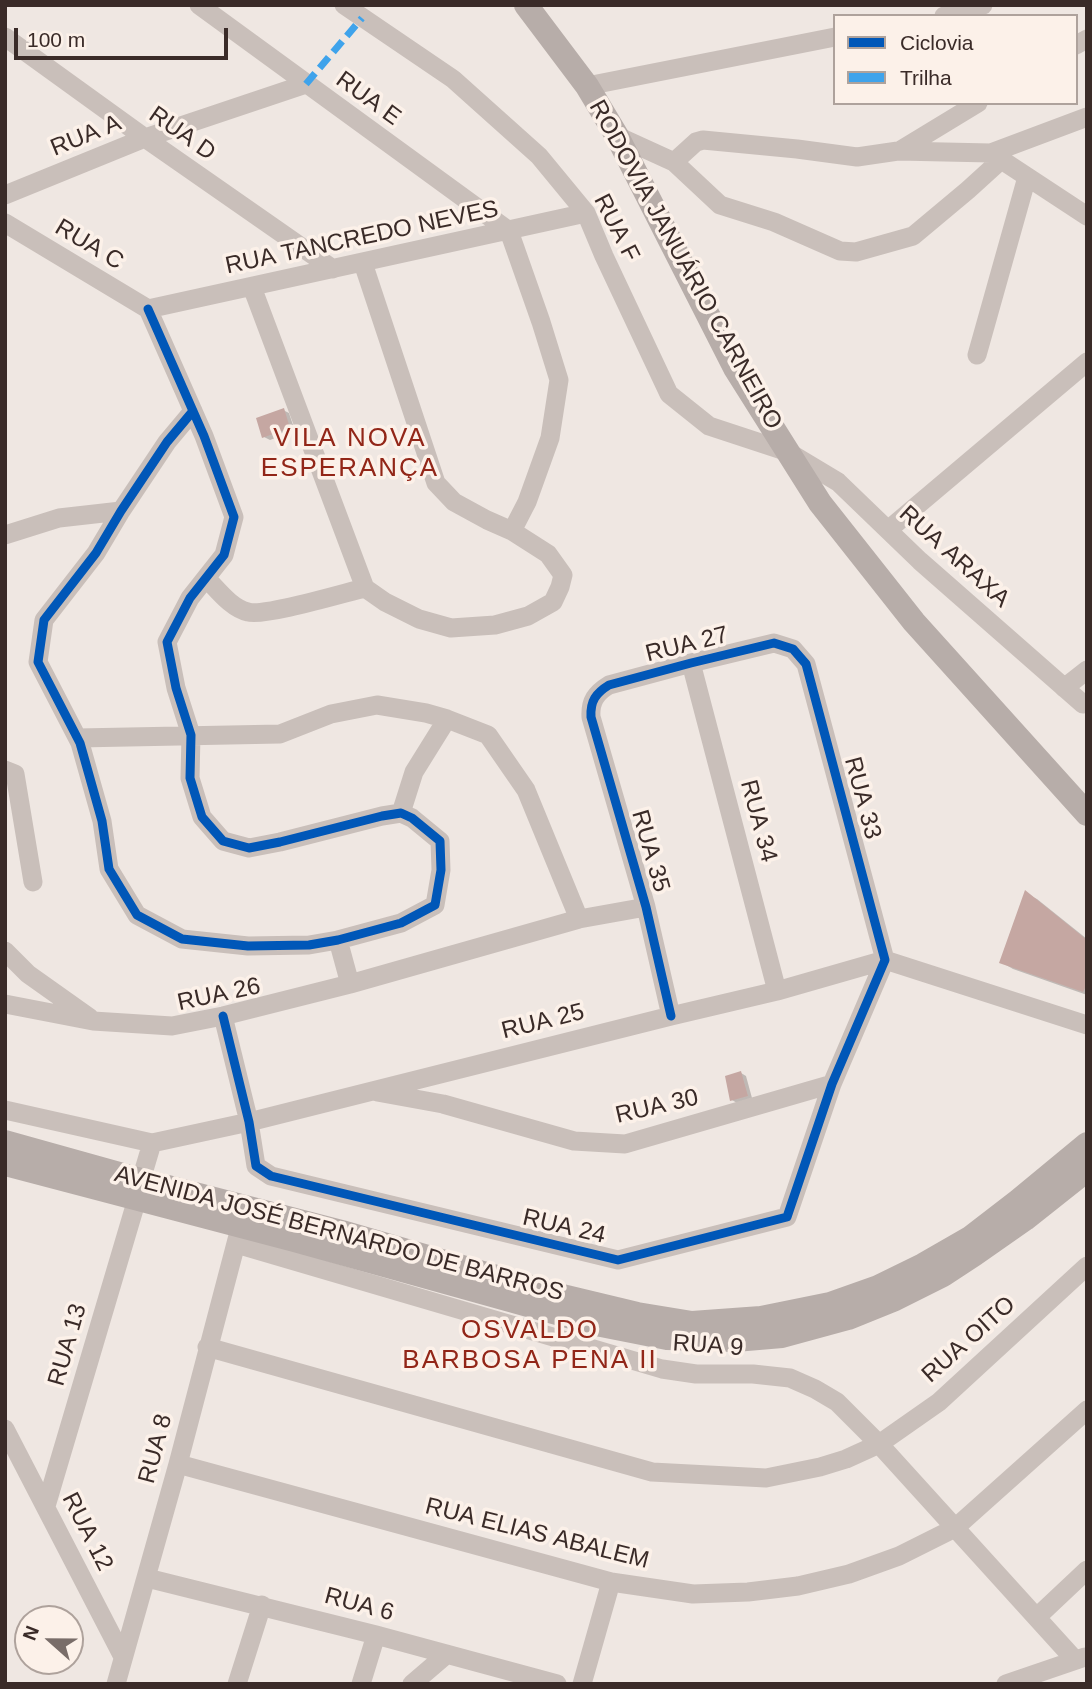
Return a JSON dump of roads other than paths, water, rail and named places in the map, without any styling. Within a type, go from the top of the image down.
[{"type":"main road","name":"RODOVIA JANUÁRIO CARNEIRO","points":[[526,5],[587,86],[617,136],[735,368],[820,503],[914,622],[1087,814]]},
{"type":"main road","name":"AVENIDA JOSÉ BERNARDO DE BARROS","points":[[5,1142],[139,1190],[238,1235],[596,1324],[667,1338],[747,1339],[782,1336],[848,1318],[943,1275],[1025,1219],[1087,1171]]},
{"type":"main road","name":"AVENIDA JOSÉ BERNARDO DE BARROS","points":[[5,1164],[342,1232],[562,1296],[636,1314],[691,1322],[761,1318],[830,1304],[878,1287],[971,1238],[1087,1144]]},
{"type":"street","name":"RUA E","points":[[198,5],[509,231]]},
{"type":"street","name":"RUA F","points":[[344,5],[453,79],[539,156],[586,214],[669,394],[709,426],[788,452]]},
{"type":"street","points":[[951,14],[983,5]]},
{"type":"street","name":"RUA D","points":[[5,37],[333,269]]},
{"type":"street","points":[[587,86],[833,37]]},
{"type":"street","name":"RUA A","points":[[5,195],[145,138],[306,84]]},
{"type":"street","points":[[898,151],[975,105]]},
{"type":"street","points":[[617,136],[674,162],[720,205],[774,222],[840,251],[856,252],[913,236],[968,190],[996,157],[1087,117]]},
{"type":"street","points":[[674,162],[696,142],[703,140],[857,157],[898,151],[996,157],[1087,216]]},
{"type":"street","points":[[977,355],[1027,177]]},
{"type":"street","name":"RUA TANCREDO NEVES","points":[[148,309],[586,214]]},
{"type":"street","name":"RUA C","points":[[5,223],[148,309]]},
{"type":"street","points":[[509,231],[559,380],[550,438],[527,502],[512,531]]},
{"type":"street","points":[[252,287],[365,588],[418,619],[451,628],[495,625],[528,616],[553,602],[563,575],[548,554],[512,531],[454,502],[436,483],[363,263]]},
{"type":"street","points":[[148,309],[193,411],[234,517],[225,555],[190,598],[167,642],[176,688],[191,735],[190,778],[202,817],[223,841],[249,848],[382,816],[401,813],[412,818],[440,841],[441,870],[435,905],[401,923],[338,940],[309,944],[248,946],[182,939],[137,915],[109,869],[102,821],[80,743],[38,662],[44,621],[96,553],[167,442],[193,411]]},
{"type":"street","points":[[888,530],[1087,362]]},
{"type":"street","name":"RUA ARAXA","points":[[788,452],[838,482],[931,570],[1083,704]]},
{"type":"street","points":[[5,535],[60,518],[121,511]]},
{"type":"street","points":[[206,578],[232,605],[249,613],[268,612],[365,588]]},
{"type":"street","name":"RUA 27","points":[[594,698],[609,685],[691,663],[774,643],[793,649]]},
{"type":"street","name":"RUA 33","points":[[793,649],[806,664],[885,960]]},
{"type":"street","name":"RUA 34","points":[[691,663],[777,990]]},
{"type":"street","points":[[1064,688],[1087,670]]},
{"type":"street","name":"RUA 35","points":[[594,698],[591,717],[646,907],[671,1016]]},
{"type":"street","points":[[78,738],[280,734],[331,714],[377,705],[447,719],[488,735],[526,790],[579,919]]},
{"type":"street","points":[[401,813],[414,772],[447,719]]},
{"type":"street","points":[[5,770],[15,774],[33,882]]},
{"type":"street","name":"RUA 26","points":[[5,1004],[93,1021],[172,1026],[350,984],[579,919],[646,907]]},
{"type":"street","points":[[338,940],[350,984]]},
{"type":"street","points":[[5,951],[28,974],[93,1021]]},
{"type":"street","points":[[885,960],[1087,1025]]},
{"type":"street","name":"RUA 25","points":[[5,1110],[152,1143],[248,1122],[777,990],[885,960]]},
{"type":"street","name":"RUA 24","points":[[223,1016],[256,1166],[271,1176],[618,1260],[787,1217],[832,1084],[885,960]]},
{"type":"street","name":"RUA 30","points":[[369,1091],[443,1104],[574,1141],[625,1144],[832,1084]]},
{"type":"street","name":"RUA 13","points":[[46,1506],[152,1143]]},
{"type":"street","name":"RUA 8","points":[[116,1684],[178,1464],[238,1235]]},
{"type":"street","name":"RUA 9","points":[[238,1235],[662,1369],[696,1374],[754,1374],[790,1378],[815,1389],[837,1402],[879,1444],[1037,1617],[1081,1658]]},
{"type":"street","name":"RUA OITO","points":[[207,1347],[652,1472],[766,1478],[833,1463],[879,1444],[939,1402],[1087,1266]]},
{"type":"street","name":"RUA ELIAS ABALEM","points":[[178,1464],[611,1582],[693,1594],[748,1592],[798,1586],[849,1574],[899,1556],[955,1528],[1087,1410]]},
{"type":"street","name":"RUA 12","points":[[5,1429],[124,1657]]},
{"type":"street","points":[[1037,1617],[1087,1570]]},
{"type":"street","name":"RUA 6","points":[[147,1577],[557,1684]]},
{"type":"street","points":[[582,1684],[611,1582]]},
{"type":"street","points":[[237,1684],[262,1605]]},
{"type":"street","points":[[360,1684],[376,1635]]},
{"type":"street","points":[[412,1684],[447,1654]]},
{"type":"street","points":[[1006,1684],[1081,1658]]},
{"type":"district","name":"VILA NOVA ESPERANÇA","points":[[350,454]]},
{"type":"district","name":"OSVALDO BARBOSA PENA II","points":[[530,1346]]}]
